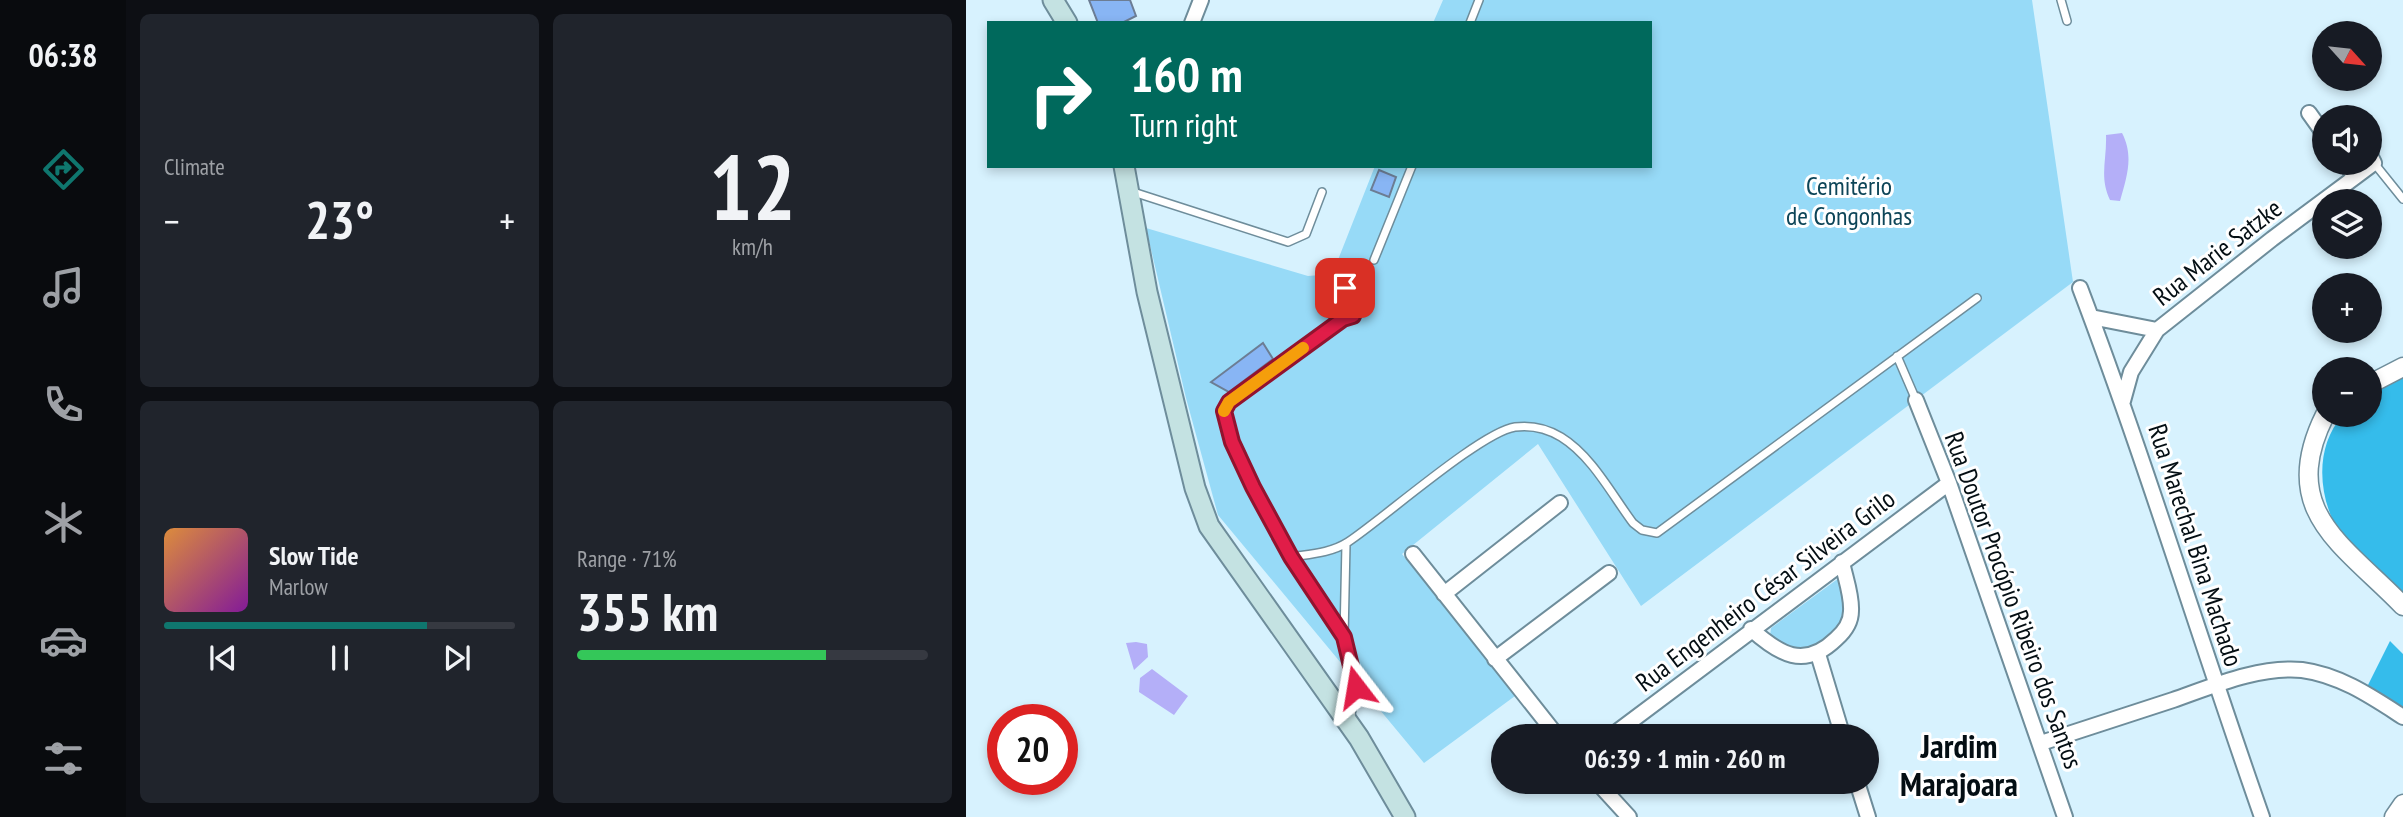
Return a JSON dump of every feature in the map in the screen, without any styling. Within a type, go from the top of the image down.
[{"type":"main road","points":[[1053,0],[1066,21]]},
{"type":"main road","points":[[1124,168],[1147,292],[1195,488],[1209,526],[1350,725],[1405,817]]},
{"type":"main road","points":[[1128,189],[1136,168]]},
{"type":"street","points":[[1193,21],[1201,0]]},
{"type":"street","points":[[2309,113],[2312,117]]},
{"type":"street","name":"Rua Marie Satzke","points":[[2123,401],[2131,372],[2157,330],[2355,177]]},
{"type":"street","name":"Rua Marechal Bina Machado","points":[[2080,288],[2123,401],[2262,817]]},
{"type":"street","name":"Rua Marie Satzke","points":[[2091,317],[2157,330]]},
{"type":"street","points":[[2382,378],[2403,367]]},
{"type":"street","name":"Rua Doutor Procópio Ribeiro dos Santos","points":[[1916,400],[1949,483],[2041,743],[2064,817]]},
{"type":"street","points":[[2320,427],[2309,457],[2311,500],[2332,536],[2403,606]]},
{"type":"street","name":"Rua Engenheiro César Silveira Grilo","points":[[1627,724],[1949,483]]},
{"type":"street","points":[[1444,594],[1560,503]]},
{"type":"street","points":[[1413,554],[1548,724]]},
{"type":"street","points":[[1751,629],[1779,652],[1794,656],[1818,654],[1842,634],[1851,612],[1842,562]]},
{"type":"street","points":[[1495,659],[1609,573]]},
{"type":"street","points":[[1818,654],[1839,724]]},
{"type":"street","points":[[2041,743],[2216,685],[2277,671],[2301,670],[2326,675],[2363,691],[2403,717]]},
{"type":"street","points":[[1608,794],[1629,817]]},
{"type":"street","points":[[1861,794],[1868,817]]},
{"type":"street","points":[[2394,817],[2403,804]]},
{"type":"lane","points":[[1471,21],[1479,0]]},
{"type":"lane","points":[[2061,0],[2067,21]]},
{"type":"lane","points":[[1374,260],[1411,168]]},
{"type":"lane","points":[[2382,172],[2403,199]]},
{"type":"lane","points":[[1128,189],[1288,242],[1306,234],[1322,192]]},
{"type":"lane","points":[[1343,319],[1332,316],[1327,307],[1328,296],[1340,287],[1354,292],[1358,301],[1353,316],[1343,319],[1229,402],[1224,411],[1232,442],[1291,557],[1344,637]]},
{"type":"lane","points":[[1291,557],[1324,552],[1346,544],[1466,455],[1513,427],[1534,427],[1563,438],[1578,450],[1633,523],[1642,530],[1657,533],[1977,298]]},
{"type":"lane","points":[[1897,356],[1916,400]]},
{"type":"lane","points":[[1346,544],[1344,637],[1356,687],[1350,725]]},
{"type":"green space","name":"Cemitério de Congonhas","points":[[1443,0],[2032,0],[2073,282],[1641,606],[1538,444],[1402,554],[1515,696],[1424,763],[1218,515],[1186,398],[1146,228],[1308,276],[1321,275],[1334,270],[1374,168],[1652,168],[1652,21],[1434,21]]},
{"type":"green space","points":[[1839,578],[1843,622],[1834,638],[1792,652],[1770,637],[1771,628]]},
{"type":"shaded area","points":[[2122,133],[2128,150],[2127,175],[2120,201],[2110,200],[2104,176],[2106,135]]},
{"type":"shaded area","points":[[2403,377],[2403,592],[2344,539],[2332,518],[2323,488],[2323,457],[2334,428],[2382,427],[2382,388]]},
{"type":"shaded area","points":[[2390,641],[2403,654],[2403,712],[2367,687]]},
{"type":"shaded area","points":[[1126,643],[1147,644],[1148,657],[1134,670]]},
{"type":"shaded area","points":[[1152,669],[1188,696],[1174,715],[1139,692],[1140,678]]},
{"type":"building","points":[[1089,0],[1130,0],[1136,16],[1126,21],[1097,21]]},
{"type":"building","points":[[1379,170],[1396,177],[1389,197],[1371,190]]},
{"type":"building","points":[[1263,343],[1273,359],[1229,392],[1211,382]]},
{"type":"slow traffic","points":[[1224,411],[1229,402],[1303,348]]},
{"type":"district","name":"Jardim Marajoara","points":[[1959,764]]},
{"type":"route","points":[[1345,288],[1357,296],[1358,306],[1353,316],[1343,319],[1229,402],[1224,411],[1232,442],[1253,487],[1291,557],[1344,637],[1356,687]]}]
